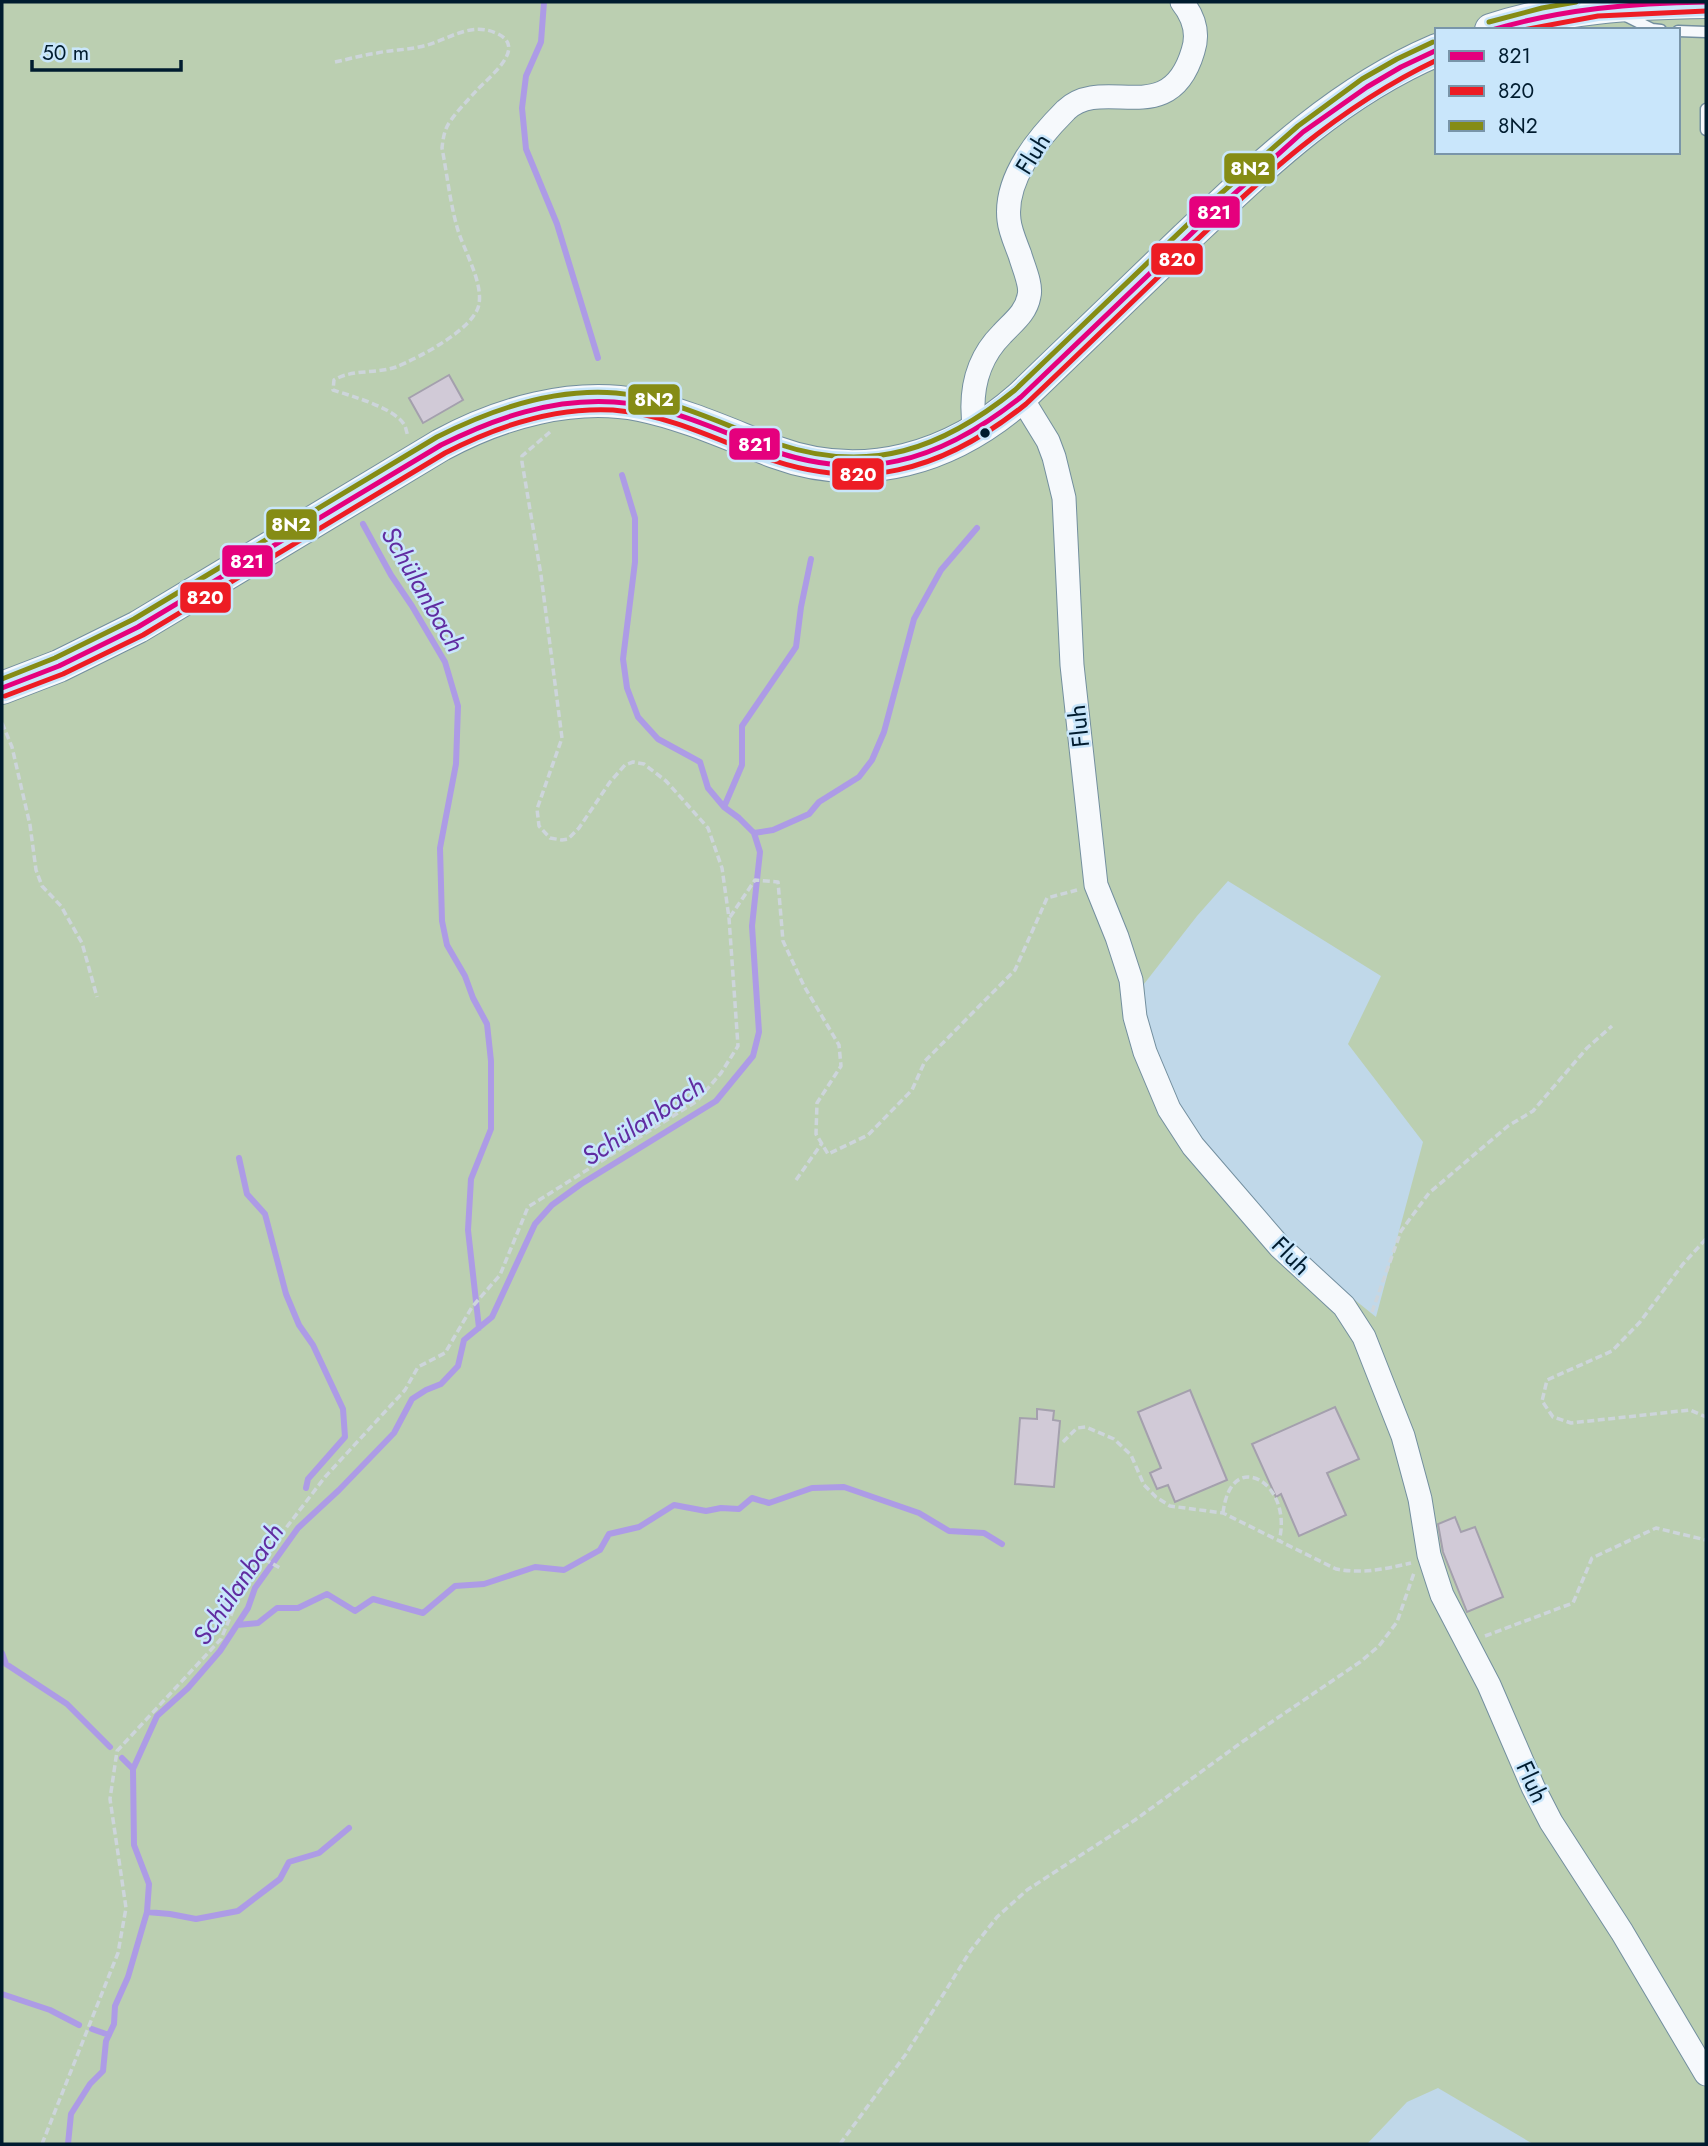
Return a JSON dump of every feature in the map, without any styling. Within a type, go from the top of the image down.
[{"type":"main road","points":[[1497,28],[1516,22],[1606,6],[1706,2]]},
{"type":"main road","points":[[2,688],[60,666],[138,627],[414,461],[464,433],[503,416],[554,405],[591,402],[638,405],[686,417],[778,453],[803,460],[849,466],[872,466],[916,458],[947,446],[975,432],[1021,397],[1289,142],[1331,109],[1373,82],[1435,51]]},
{"type":"street","name":"Fluh","points":[[975,432],[973,400],[978,368],[995,340],[1023,313],[1030,293],[1009,220],[1010,198],[1019,170],[1038,138],[1073,103],[1097,97],[1141,99],[1167,92],[1180,78],[1196,41],[1194,22],[1182,2]]},
{"type":"street","name":"Fluh","points":[[1021,397],[1055,457],[1064,498],[1072,665],[1096,885],[1114,926],[1127,970],[1135,1017],[1145,1052],[1169,1109],[1193,1146],[1280,1247],[1344,1306],[1364,1337],[1404,1436],[1420,1499],[1429,1555],[1442,1595],[1489,1685],[1550,1822],[1622,1932],[1706,2074]]},
{"type":"lane","points":[[1606,6],[1650,28]]},
{"type":"lane","points":[[1680,31],[1706,32]]},
{"type":"lane","points":[[1706,109],[1706,130]]},
{"type":"path","points":[[335,62],[420,47],[460,31],[473,29],[494,32],[506,41],[509,48],[503,64],[449,122],[443,138],[442,148],[458,228],[480,299],[476,313],[446,340],[394,368],[343,374],[334,380],[333,390],[370,403],[394,415],[404,424],[414,461]]},
{"type":"path","points":[[42,2144],[118,1953],[126,1908],[110,1799],[117,1751],[221,1639],[239,1596],[263,1558],[325,1477],[405,1390],[418,1367],[445,1353],[472,1307],[500,1275],[528,1207],[696,1101],[721,1073],[738,1046],[729,918],[722,867],[708,828],[666,781],[644,764],[633,762],[625,765],[610,782],[579,828],[568,839],[550,838],[538,826],[537,809],[562,738],[522,456],[555,429]]},
{"type":"path","points":[[2,723],[12,747],[30,825],[36,870],[43,886],[61,906],[82,943],[97,997]]},
{"type":"path","points":[[729,918],[755,880],[778,882],[783,941],[804,986],[839,1045],[841,1066],[817,1103],[816,1134],[828,1154],[868,1135],[912,1090],[925,1061],[1014,970],[1047,898],[1096,885]]},
{"type":"path","points":[[1364,1337],[1401,1231],[1429,1193],[1508,1126],[1533,1111],[1587,1048],[1612,1026]]},
{"type":"path","points":[[796,1180],[822,1143]]},
{"type":"path","points":[[1706,1239],[1683,1264],[1640,1322],[1612,1351],[1547,1381],[1542,1401],[1553,1417],[1571,1423],[1690,1410],[1706,1417]]},
{"type":"path","points":[[1063,1442],[1077,1428],[1086,1427],[1114,1439],[1134,1460],[1144,1485],[1162,1501],[1178,1508],[1223,1513],[1336,1569],[1352,1572],[1382,1570],[1415,1562],[1429,1555]]},
{"type":"path","points":[[1223,1513],[1224,1500],[1236,1482],[1245,1478],[1257,1478],[1268,1486],[1282,1515],[1279,1541]]},
{"type":"path","points":[[1467,1643],[1573,1603],[1592,1558],[1656,1528],[1706,1540]]},
{"type":"path","points":[[840,2144],[906,2054],[971,1950],[997,1917],[1027,1890],[1135,1820],[1242,1742],[1360,1662],[1379,1646],[1398,1622],[1412,1575],[1429,1555]]},
{"type":"path","points":[[263,1558],[280,1569]]},
{"type":"green space","points":[[2,2],[1706,2],[1706,2144],[1533,2144],[1438,2088],[1407,2102],[1367,2144],[2,2144]],"holes":[[[1228,881],[1381,976],[1348,1044],[1423,1142],[1376,1317],[1309,1263],[1237,1189],[1175,1102],[1148,1046],[1144,984]]]},
{"type":"building","points":[[449,375],[463,400],[423,423],[409,398]]},
{"type":"building","points":[[1190,1390],[1227,1480],[1175,1502],[1168,1485],[1157,1489],[1150,1473],[1161,1468],[1138,1412]]},
{"type":"building","points":[[1335,1407],[1359,1459],[1327,1473],[1346,1515],[1299,1536],[1281,1494],[1276,1497],[1252,1444]]},
{"type":"building","points":[[1037,1409],[1054,1411],[1053,1420],[1060,1421],[1054,1487],[1015,1484],[1020,1418],[1037,1419]]},
{"type":"building","points":[[1455,1517],[1461,1532],[1475,1527],[1503,1597],[1467,1612],[1443,1552],[1438,1524]]},
{"type":"waterway","name":"Schülanbach","points":[[544,2],[541,42],[526,76],[522,108],[526,149],[557,224],[598,358]]},
{"type":"waterway","name":"Schülanbach","points":[[68,2144],[71,2114],[90,2084],[103,2071],[106,2041],[114,2024],[115,2006],[128,1977],[147,1912],[149,1884],[134,1845],[133,1769],[157,1716],[188,1688],[220,1651],[248,1608],[255,1588],[298,1528],[394,1433],[412,1399],[441,1384],[458,1366],[464,1340],[492,1317],[535,1224],[552,1205],[581,1184],[716,1101],[753,1056],[759,1032],[752,926],[760,852],[754,833],[724,807],[708,788],[700,762],[658,739],[638,717],[627,688],[623,659],[635,562],[635,518],[622,475]]},
{"type":"waterway","name":"Schülanbach","points":[[363,524],[445,662],[458,706],[456,764],[440,848],[442,921],[447,945],[487,1024],[491,1061],[491,1129],[471,1179],[468,1230],[479,1328]]},
{"type":"waterway","points":[[754,833],[773,830],[809,814],[819,802],[859,777],[872,760],[884,732],[914,619],[941,570],[977,528]]},
{"type":"waterway","points":[[724,807],[742,765],[742,726],[796,647],[811,559]]},
{"type":"waterway","points":[[239,1158],[247,1194],[265,1214],[286,1294],[299,1325],[313,1345],[343,1409],[345,1437],[308,1479],[306,1488]]},
{"type":"waterway","points":[[237,1625],[258,1623],[277,1608],[298,1608],[327,1594],[355,1611],[373,1599],[423,1613],[455,1586],[484,1584],[535,1567],[564,1570],[600,1550],[609,1534],[639,1527],[674,1505],[706,1511],[739,1509],[752,1498],[769,1503],[812,1488],[844,1487],[919,1513],[949,1531],[984,1533],[1002,1544]]},
{"type":"waterway","points":[[2,1653],[6,1664],[67,1704],[110,1747]]},
{"type":"waterway","points":[[122,1758],[133,1769]]},
{"type":"waterway","points":[[147,1912],[196,1919],[238,1911],[280,1879],[289,1862],[319,1853],[349,1828]]},
{"type":"waterway","points":[[2,1994],[50,2010],[79,2025]]},
{"type":"waterway","points":[[92,2029],[109,2035]]},
{"type":"transit line","name":"8N2","points":[[1489,22],[1576,2]]},
{"type":"transit line","name":"821","points":[[1499,28],[1598,8],[1706,2]]},
{"type":"transit line","name":"820","points":[[1534,28],[1598,16],[1706,11]]},
{"type":"transit line","name":"8N2","points":[[2,679],[55,658],[134,619],[437,437],[501,409],[546,397],[592,392],[637,396],[679,407],[778,444],[812,453],[844,457],[904,451],[932,441],[988,411],[1015,390],[1209,204],[1298,126],[1362,79],[1433,42]]},
{"type":"transit line","name":"821","points":[[2,688],[59,666],[138,627],[441,445],[482,426],[525,412],[569,403],[633,404],[688,418],[797,458],[832,464],[865,465],[898,461],[929,452],[960,438],[1021,397],[1215,211],[1303,132],[1367,87],[1435,51]]},
{"type":"transit line","name":"820","points":[[5,696],[63,674],[143,635],[445,453],[485,434],[526,420],[591,410],[632,412],[686,427],[793,466],[830,473],[864,474],[898,470],[931,461],[963,446],[1026,404],[1210,228],[1300,148],[1365,100],[1435,61]]}]
